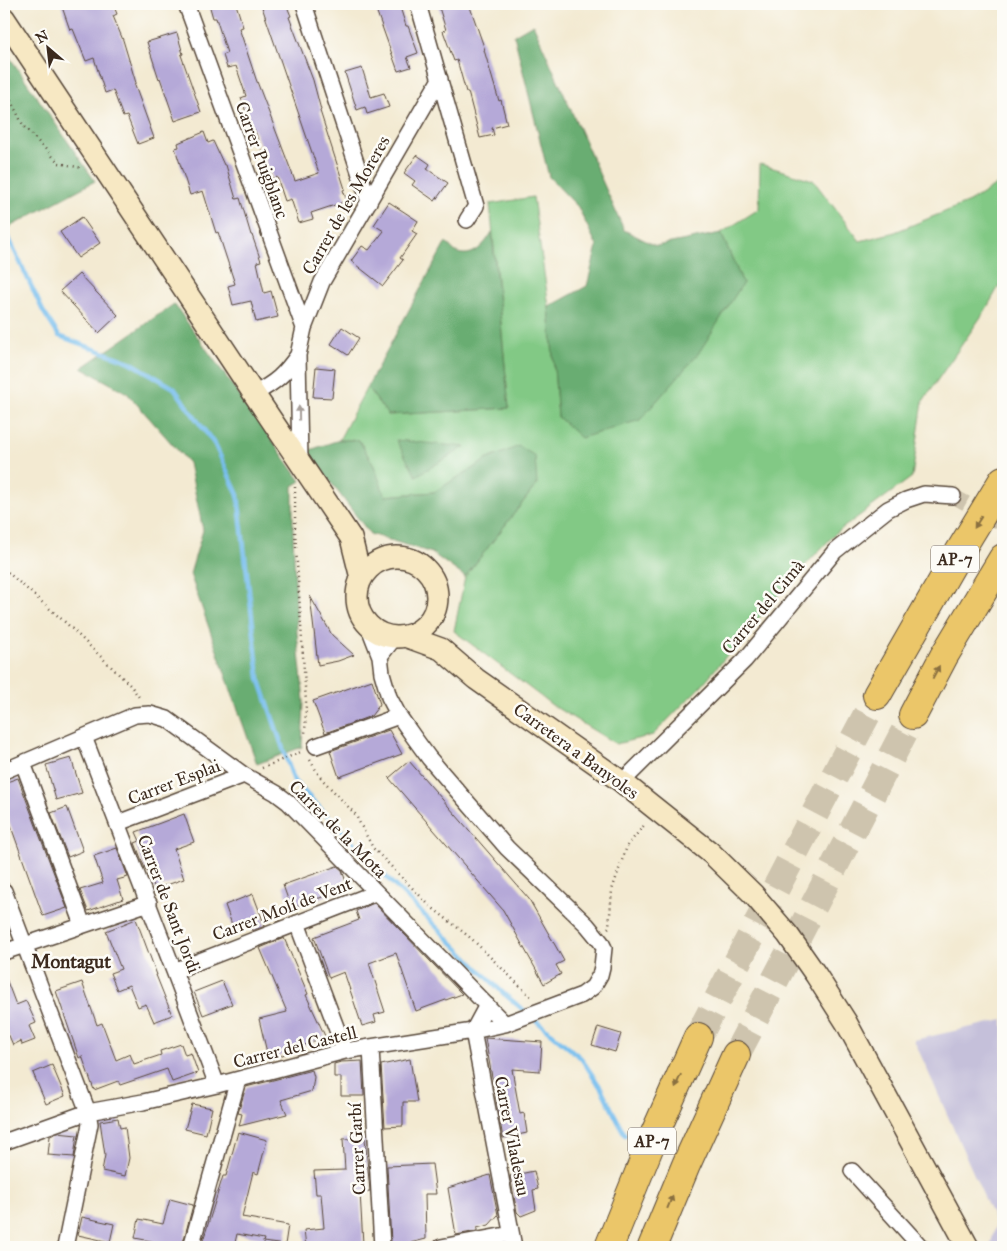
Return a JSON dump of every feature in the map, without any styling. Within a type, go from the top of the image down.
[{"type":"highway","name":"AP-7","points":[[878,695],[950,567],[1003,480]]},
{"type":"highway","name":"AP-7","points":[[913,715],[961,628],[1003,558]]},
{"type":"highway","points":[[961,628],[1003,564]]},
{"type":"highway","name":"AP-7","points":[[608,1247],[698,1036]]},
{"type":"highway","name":"AP-7","points":[[652,1247],[686,1164],[736,1055]]},
{"type":"street","name":"Carrer Puigblanc","points":[[186,4],[304,328]]},
{"type":"street","points":[[304,4],[369,202]]},
{"type":"street","points":[[418,4],[476,206],[467,220]]},
{"type":"street","points":[[4,18],[254,394],[297,471],[351,538],[367,548],[392,557],[412,560],[428,572],[437,598],[431,617],[421,629],[400,636],[383,634],[368,625]]},
{"type":"street","name":"Carrer de les Moreres","points":[[297,471],[298,355],[304,328],[322,282],[440,79]]},
{"type":"street","name":"Carrer de les Moreres","points":[[254,394],[274,383],[286,372],[298,355]]},
{"type":"street","name":"Carrer del Cimà","points":[[622,782],[745,660],[835,551],[888,509],[906,500],[924,494],[953,496]]},
{"type":"street","points":[[351,538],[362,578]]},
{"type":"street","points":[[392,557],[381,560],[371,566],[362,578],[358,588],[357,605],[361,616],[368,625],[380,656],[382,673],[389,697],[399,716],[429,758],[507,848],[596,934]]},
{"type":"street","points":[[434,611],[441,649]]},
{"type":"street","points":[[380,656],[400,636]]},
{"type":"street","name":"Carretera a Banyoles","points":[[400,636],[441,649],[476,679],[622,782],[711,854],[753,894],[788,935],[846,1022],[968,1247]]},
{"type":"street","points":[[4,771],[135,715],[150,714]]},
{"type":"street","name":"Carrer de la Mota","points":[[150,714],[167,719],[244,775],[288,802],[487,1006],[512,1021]]},
{"type":"street","points":[[308,749],[399,716]]},
{"type":"street","name":"Carrer de Sant Jordi","points":[[84,737],[217,1085]]},
{"type":"street","points":[[23,763],[83,925]]},
{"type":"street","name":"Carrer Esplai","points":[[118,824],[244,775]]},
{"type":"street","points":[[4,891],[88,1112],[90,1124],[65,1247]]},
{"type":"street","name":"Carrer Molí de Vent","points":[[174,971],[375,893]]},
{"type":"street","points":[[4,952],[148,903]]},
{"type":"street","points":[[297,923],[345,1051]]},
{"type":"street","name":"Carrer del Castell","points":[[4,1142],[88,1112],[217,1085],[345,1051],[473,1031],[512,1021],[537,1008],[582,995],[593,986],[600,975],[604,957],[604,948],[596,934]]},
{"type":"street","points":[[473,1031],[487,1006]]},
{"type":"street","name":"Carrer Viladesau","points":[[473,1031],[513,1240]]},
{"type":"street","name":"Carrer Garbí","points":[[371,1048],[382,1247]]},
{"type":"street","points":[[191,1247],[238,1080]]},
{"type":"street","points":[[852,1170],[921,1247]]},
{"type":"street","points":[[441,1247],[513,1240]]},
{"type":"path","points":[[4,87],[24,127],[45,149],[59,163],[84,168]]},
{"type":"path","points":[[297,471],[295,532],[308,749],[320,777],[355,814],[373,848],[430,906],[472,939],[537,1008]]},
{"type":"path","points":[[4,569],[66,623],[132,686],[150,714]]},
{"type":"path","points":[[260,769],[308,749]]},
{"type":"path","points":[[596,934],[610,927],[612,890],[627,846],[650,818]]},
{"type":"shaded area","points":[[1003,1020],[1003,1247],[990,1247],[996,1224],[914,1040]]},
{"type":"green space","points":[[533,24],[624,230],[656,246],[721,233],[743,283],[698,354],[640,420],[581,438],[558,417],[549,307],[587,286],[597,246],[578,207],[549,177],[514,35]]},
{"type":"green space","points":[[4,49],[95,181],[4,230]]},
{"type":"green space","points":[[760,164],[813,180],[860,241],[895,232],[969,202],[1003,181],[1003,279],[985,311],[923,401],[912,477],[836,533],[791,580],[701,686],[653,735],[616,744],[552,705],[454,631],[465,577],[537,484],[488,459],[434,492],[384,496],[374,466],[359,440],[339,440],[367,387],[388,415],[509,408],[490,204],[533,197],[549,307],[558,416],[743,283],[721,233],[759,209]]},
{"type":"green space","points":[[492,232],[509,408],[388,415],[367,387],[446,242],[458,253],[469,254],[478,249]]},
{"type":"green space","points":[[174,304],[301,481],[293,486],[293,532],[297,633],[304,701],[302,747],[257,764],[190,574],[203,530],[189,463],[127,393],[82,368]]},
{"type":"green space","points":[[339,440],[359,440],[374,466],[385,496],[434,492],[488,459],[519,446],[535,456],[537,484],[465,577],[432,553],[370,534],[307,451]]},
{"type":"green space","points":[[396,440],[465,447],[416,476]]},
{"type":"building","points":[[61,4],[113,4],[117,14],[113,16],[123,40],[136,83],[134,83],[154,138],[138,144],[127,116],[123,117],[113,90],[105,93],[94,58],[86,61],[73,29],[70,30]]},
{"type":"building","points":[[209,4],[236,4],[243,27],[239,28],[256,79],[295,181],[319,173],[261,4],[286,4],[291,16],[289,17],[313,80],[320,111],[345,189],[343,190],[347,201],[311,213],[313,219],[299,223],[291,199],[285,201],[277,177],[273,179],[254,129],[252,129],[241,98],[246,96],[236,66],[227,68],[223,55],[227,53],[216,18],[213,18]]},
{"type":"building","points":[[374,4],[399,4],[418,53],[407,57],[411,67],[398,71]]},
{"type":"building","points":[[438,4],[469,4],[485,50],[499,101],[501,100],[507,124],[492,128],[494,135],[480,138],[468,92],[466,92],[457,60],[454,61],[443,31],[446,30]]},
{"type":"building","points":[[177,33],[183,54],[181,55],[201,112],[175,121],[147,42]]},
{"type":"building","points":[[362,68],[371,97],[384,93],[389,107],[367,114],[365,107],[357,110],[345,73]]},
{"type":"building","points":[[204,132],[208,143],[213,141],[224,165],[226,165],[236,199],[240,198],[261,261],[257,262],[264,293],[271,291],[278,317],[256,322],[251,301],[233,305],[228,286],[235,284],[203,191],[190,195],[175,148],[179,147],[178,143]]},
{"type":"building","points":[[417,155],[430,164],[427,169],[448,183],[435,201],[412,185],[415,181],[404,173]]},
{"type":"building","points":[[389,202],[418,221],[412,231],[417,234],[400,258],[403,260],[383,286],[351,261],[362,246],[369,250],[384,231],[374,225]]},
{"type":"building","points":[[82,217],[100,243],[78,258],[60,232]]},
{"type":"building","points":[[79,274],[118,315],[99,333],[60,291]]},
{"type":"building","points":[[342,327],[359,338],[348,355],[331,344]]},
{"type":"building","points":[[316,367],[335,369],[332,398],[313,397]]},
{"type":"building","points":[[310,596],[332,635],[354,655],[318,665]]},
{"type":"building","points":[[372,680],[380,704],[371,716],[325,733],[313,701]]},
{"type":"building","points":[[389,730],[402,754],[339,777],[330,751]]},
{"type":"building","points":[[71,758],[82,793],[56,800],[46,765]]},
{"type":"building","points":[[409,761],[529,899],[564,961],[556,965],[561,974],[544,984],[503,910],[389,778]]},
{"type":"building","points":[[18,778],[67,908],[43,916],[4,807],[4,783]]},
{"type":"building","points":[[67,807],[83,851],[68,857],[51,813]]},
{"type":"building","points":[[184,814],[194,842],[174,849],[184,879],[155,889],[135,843],[140,841],[136,832]]},
{"type":"building","points":[[117,848],[128,877],[117,880],[123,899],[88,911],[80,890],[103,883],[94,856]]},
{"type":"building","points":[[337,866],[342,870],[348,888],[291,908],[283,885]]},
{"type":"building","points":[[253,894],[265,926],[252,931],[250,924],[234,930],[225,905]]},
{"type":"building","points":[[374,903],[462,994],[416,1011],[396,953],[369,963],[385,1012],[374,1015],[376,1022],[362,1026],[344,972],[329,978],[314,937],[359,920],[356,911]]},
{"type":"building","points":[[136,919],[172,1015],[154,1022],[146,1004],[138,1007],[129,985],[117,990],[110,973],[121,969],[106,931]]},
{"type":"building","points":[[284,938],[308,994],[306,995],[325,1036],[269,1061],[259,1019],[287,1012],[260,948]]},
{"type":"building","points":[[5,976],[16,1005],[26,1001],[36,1023],[29,1026],[35,1040],[22,1045],[21,1041],[13,1045],[4,1024]]},
{"type":"building","points":[[222,981],[232,1004],[203,1015],[194,992]]},
{"type":"building","points":[[82,982],[97,1025],[102,1023],[116,1060],[130,1054],[134,1064],[161,1055],[160,1051],[181,1044],[185,1055],[191,1053],[198,1073],[172,1082],[167,1069],[120,1085],[118,1081],[94,1090],[82,1056],[79,1058],[56,991]]},
{"type":"building","points":[[598,1027],[621,1034],[615,1052],[592,1045]]},
{"type":"building","points":[[485,1038],[542,1042],[540,1071],[512,1069],[520,1114],[524,1113],[527,1133],[503,1138]]},
{"type":"building","points":[[410,1059],[417,1102],[403,1102],[403,1126],[385,1127],[381,1065]]},
{"type":"building","points":[[362,1061],[364,1096],[341,1096],[341,1077],[334,1077],[334,1064]]},
{"type":"building","points":[[52,1065],[65,1096],[46,1104],[33,1073]]},
{"type":"building","points":[[312,1070],[314,1077],[312,1091],[281,1100],[287,1114],[239,1126],[242,1114],[238,1113],[246,1087]]},
{"type":"building","points":[[192,1104],[212,1108],[206,1134],[185,1129]]},
{"type":"building","points":[[118,1118],[120,1128],[125,1127],[129,1158],[125,1176],[102,1171],[105,1155],[100,1121]]},
{"type":"building","points":[[238,1132],[267,1140],[258,1174],[253,1172],[242,1217],[288,1225],[285,1245],[263,1242],[264,1239],[237,1234],[234,1247],[201,1247],[223,1176],[226,1176]]},
{"type":"building","points":[[57,1133],[77,1135],[74,1157],[48,1155],[50,1136]]},
{"type":"building","points":[[365,1138],[370,1191],[360,1192],[363,1244],[335,1247],[306,1247],[304,1230],[324,1228],[321,1194],[316,1194],[314,1171],[345,1170],[343,1139]]},
{"type":"building","points":[[432,1164],[436,1194],[425,1194],[426,1239],[398,1246],[391,1242],[387,1166]]},
{"type":"building","points":[[534,1171],[538,1189],[533,1190],[536,1210],[521,1216],[517,1212],[510,1176]]},
{"type":"building","points":[[490,1175],[498,1215],[489,1225],[477,1228],[477,1231],[456,1235],[448,1188]]},
{"type":"building","points":[[170,1199],[193,1205],[182,1247],[135,1238],[139,1219],[163,1224]]},
{"type":"building","points":[[82,1217],[114,1224],[110,1242],[78,1235]]},
{"type":"waterway","points":[[4,228],[43,311],[59,336],[130,362],[174,388],[215,445],[238,495],[259,678],[294,781],[392,883],[503,993],[581,1058],[601,1088],[625,1135]]},
{"type":"tunnel","points":[[953,496],[1003,524]]},
{"type":"tunnel","points":[[698,1037],[877,695]]},
{"type":"tunnel","points":[[736,1055],[913,715]]},
{"type":"district","name":"Montagut","points":[[71,961]]}]
